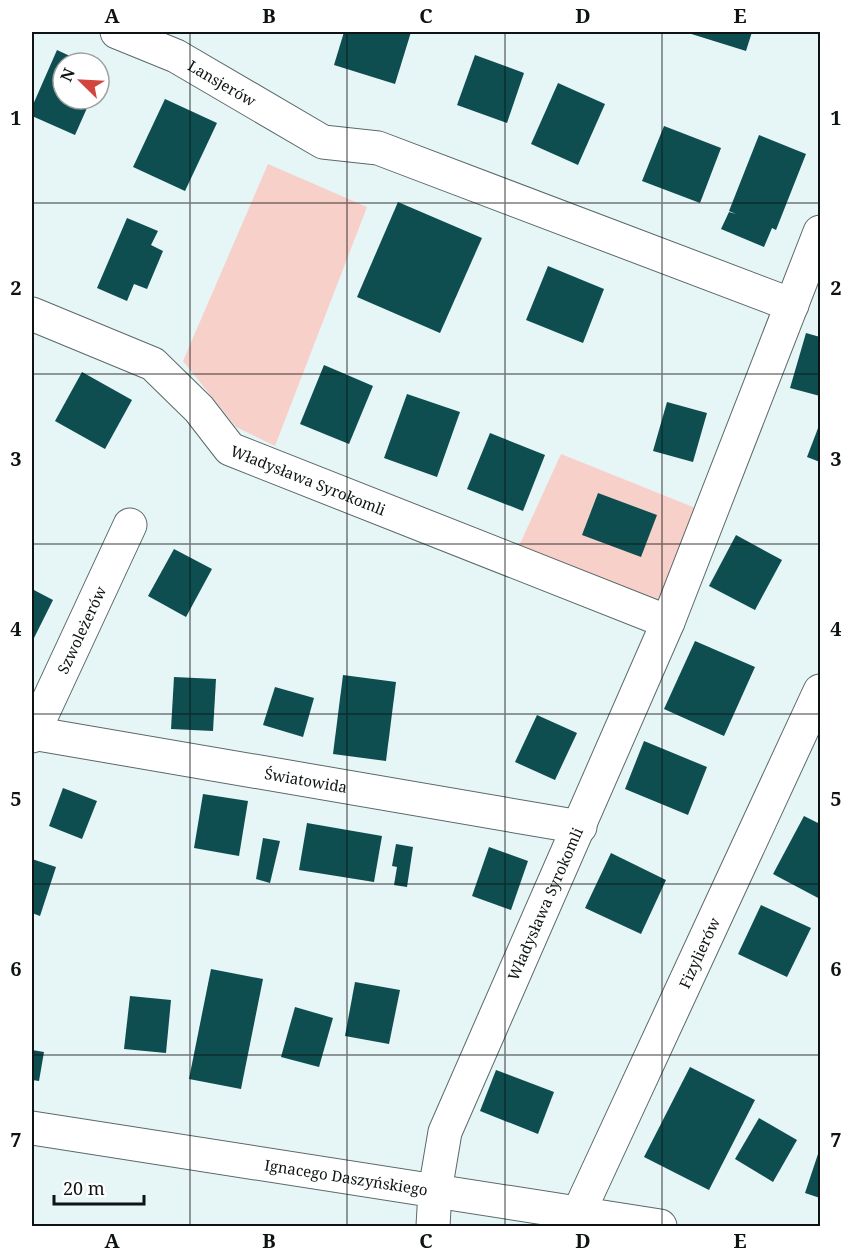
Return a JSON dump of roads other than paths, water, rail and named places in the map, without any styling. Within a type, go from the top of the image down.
[{"type":"street","name":"Lansjerów","points":[[117,32],[176,56],[323,142],[378,148],[792,305]]},
{"type":"street","name":"Władysława Syrokomli","points":[[433,1227],[435,1191],[445,1132],[668,622],[820,232]]},
{"type":"street","name":"Władysława Syrokomli","points":[[32,314],[153,364],[199,409],[230,449],[668,622]]},
{"type":"street","name":"Szwoleżerów","points":[[32,734],[130,525]]},
{"type":"street","name":"Fizylierów","points":[[578,1214],[820,691]]},
{"type":"street","name":"Światowida","points":[[32,734],[580,827]]},
{"type":"street","name":"Ignacego Daszyńskiego","points":[[32,1128],[660,1227]]}]
